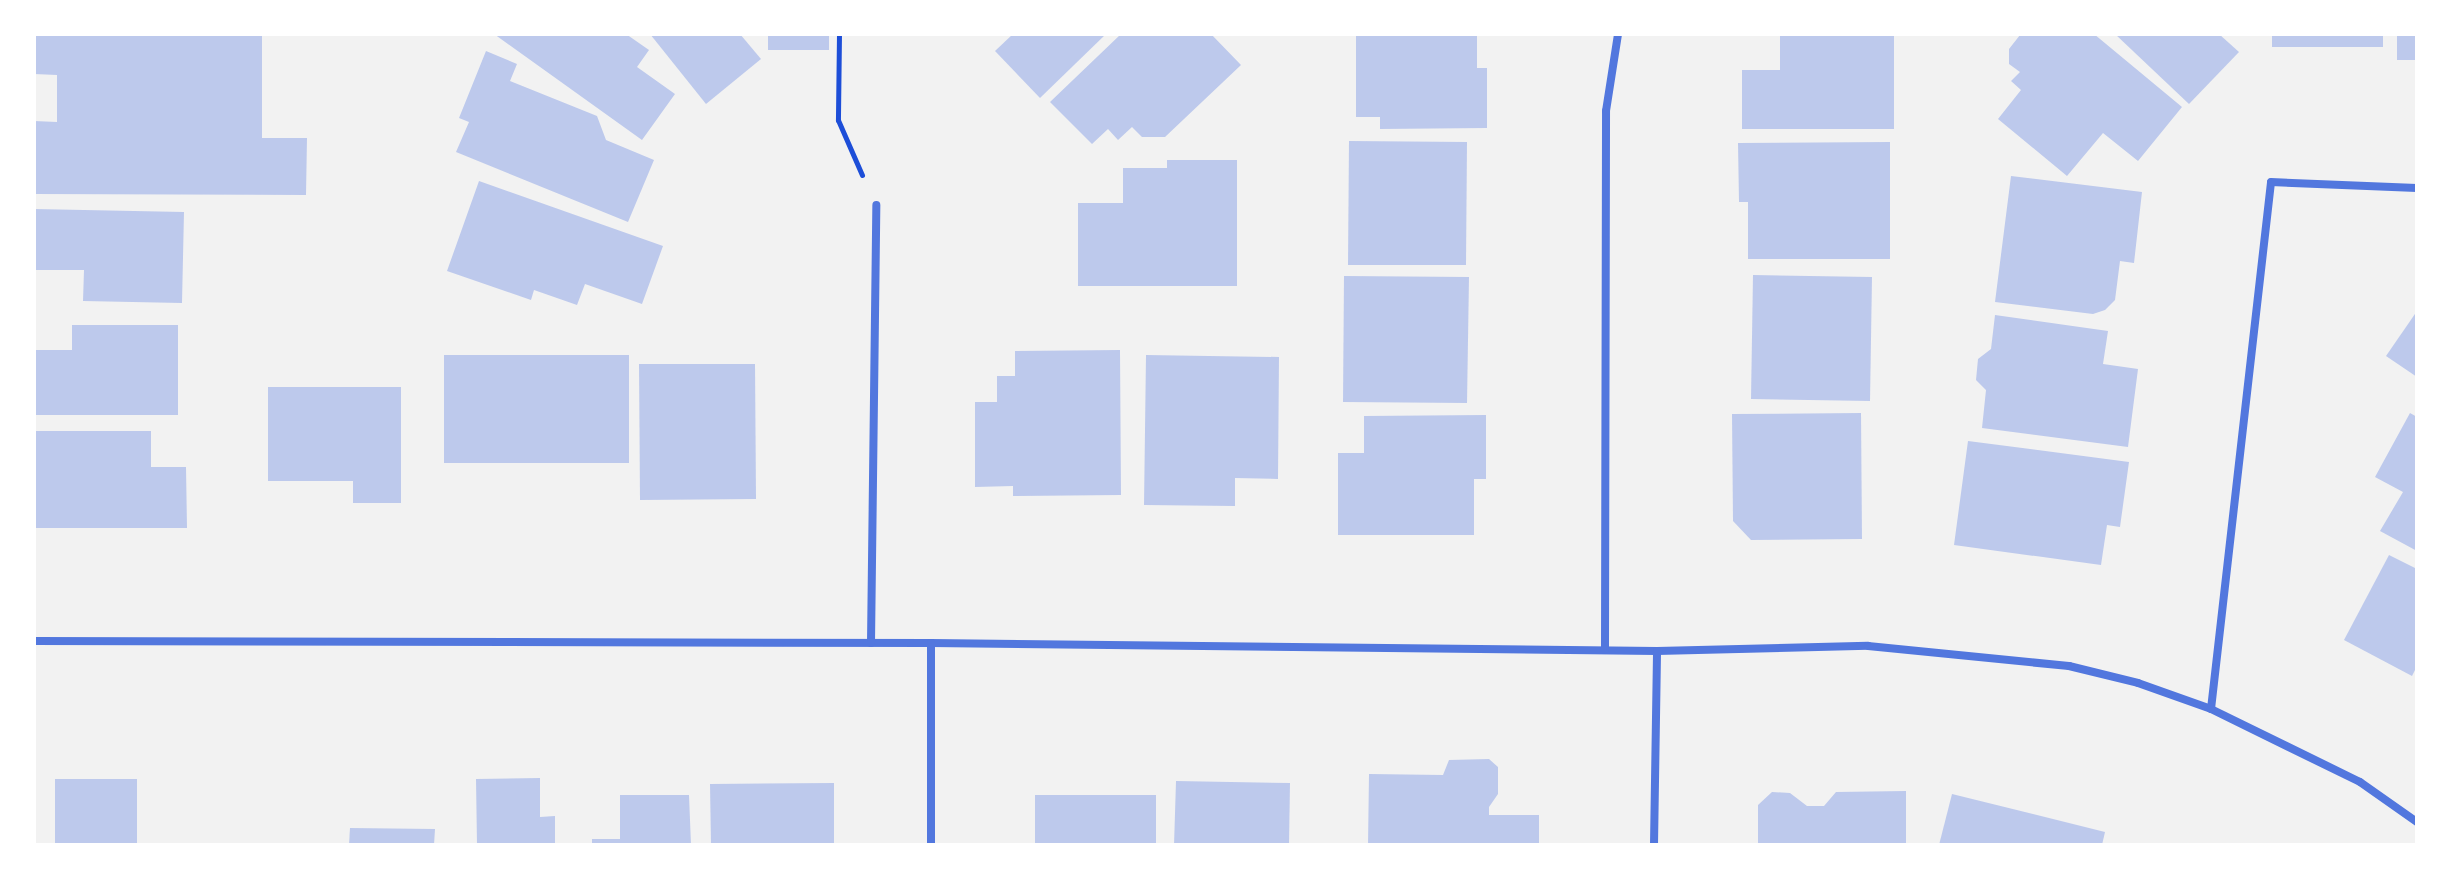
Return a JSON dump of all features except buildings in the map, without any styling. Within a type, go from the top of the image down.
[{"type":"street","points":[[1605,650],[1606,111],[1618,34]]},
{"type":"street","points":[[2211,709],[2271,182],[2417,188]]},
{"type":"street","points":[[871,643],[876,205]]},
{"type":"street","points":[[34,641],[931,643],[1657,651],[1868,646],[2069,666],[2138,683],[2211,709],[2360,782],[2417,822]]},
{"type":"street","points":[[931,643],[931,845]]},
{"type":"street","points":[[1654,845],[1657,651]]},
{"type":"path","points":[[839,34],[838,120],[876,205]]}]
